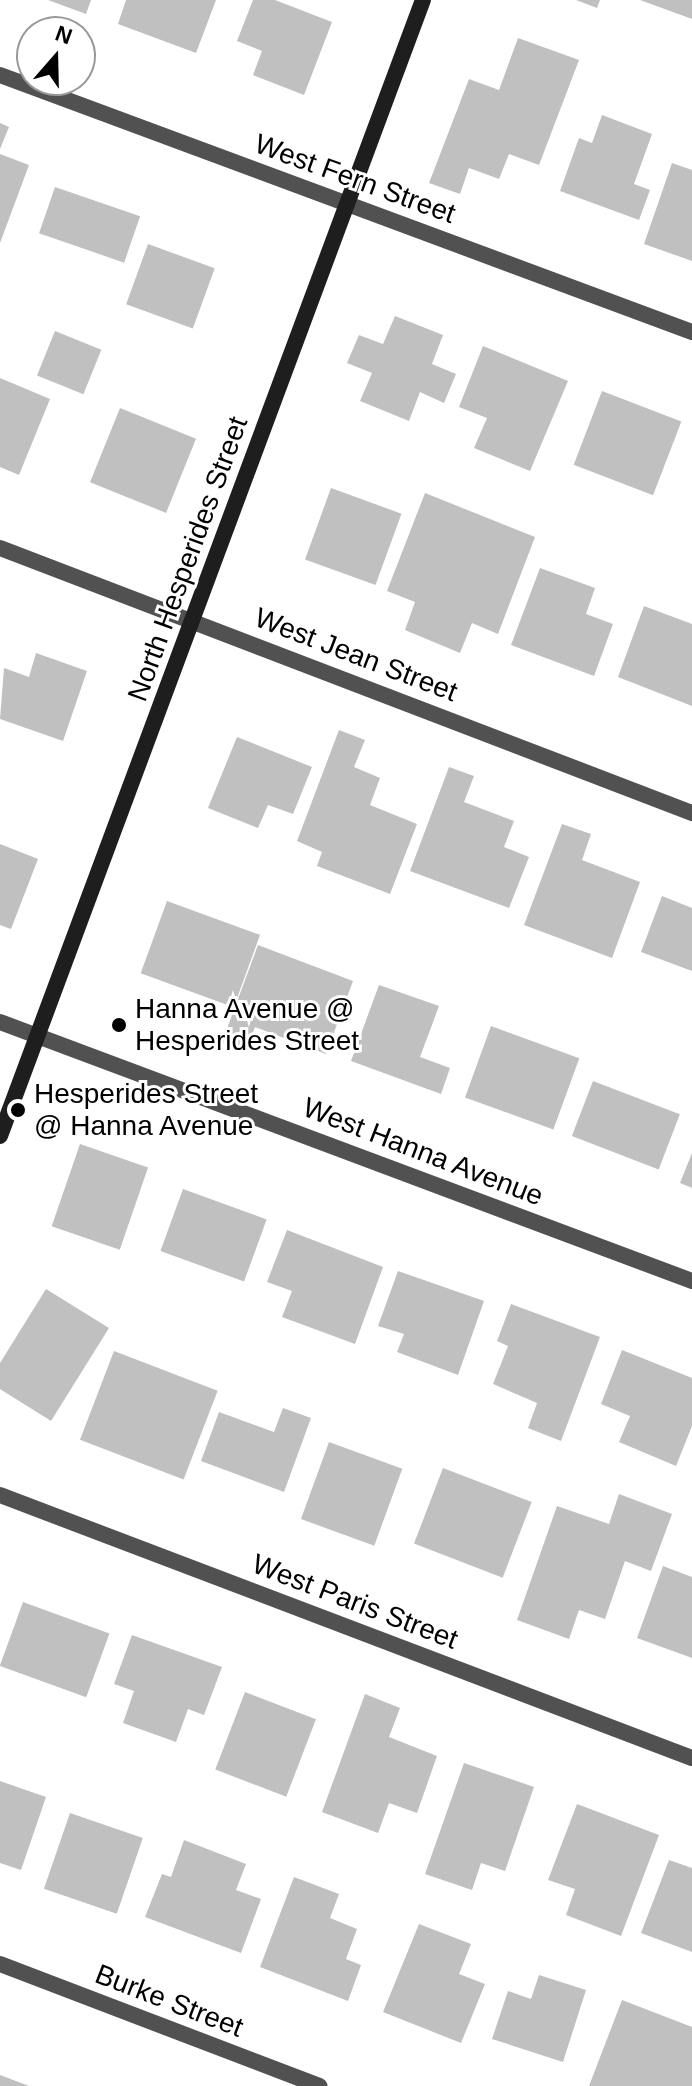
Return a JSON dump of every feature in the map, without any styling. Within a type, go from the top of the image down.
[{"type":"street","name":"North Hesperides Street","points":[[0,1136],[423,0]]},
{"type":"street","name":"West Fern Street","points":[[0,75],[692,332]]},
{"type":"street","name":"West Jean Street","points":[[0,548],[692,813]]},
{"type":"street","name":"West Hanna Avenue","points":[[0,1022],[692,1281]]},
{"type":"street","name":"West Paris Street","points":[[0,1495],[692,1758]]},
{"type":"street","name":"Burke Street","points":[[0,1964],[320,2086]]},
{"type":"building","points":[[48,0],[91,0],[86,14]]},
{"type":"building","points":[[126,0],[216,0],[196,53],[118,24]]},
{"type":"building","points":[[253,0],[275,0],[332,22],[304,95],[253,75],[262,51],[237,41]]},
{"type":"building","points":[[576,0],[600,0],[597,8]]},
{"type":"building","points":[[640,0],[692,0],[692,19]]},
{"type":"building","points":[[518,38],[579,60],[539,165],[509,154],[499,179],[469,168],[460,194],[429,183],[469,79],[499,90]]},
{"type":"building","points":[[602,115],[652,134],[634,184],[650,190],[639,220],[560,191],[579,138],[592,143]]},
{"type":"building","points":[[0,123],[9,127],[0,149]]},
{"type":"building","points":[[0,154],[29,165],[0,243]]},
{"type":"building","points":[[672,163],[692,170],[692,261],[644,244]]},
{"type":"building","points":[[55,187],[140,216],[124,263],[39,233]]},
{"type":"building","points":[[148,244],[215,268],[193,328],[126,304]]},
{"type":"building","points":[[395,316],[443,335],[432,364],[456,374],[444,403],[420,392],[409,421],[360,401],[372,373],[347,363],[359,335],[383,344]]},
{"type":"building","points":[[55,331],[101,350],[83,394],[37,376]]},
{"type":"building","points":[[483,346],[568,381],[530,471],[474,448],[487,418],[459,407]]},
{"type":"building","points":[[0,378],[50,399],[19,475],[0,467]]},
{"type":"building","points":[[602,391],[681,421],[653,495],[574,465]]},
{"type":"building","points":[[120,408],[196,439],[166,513],[90,482]]},
{"type":"building","points":[[331,488],[401,514],[375,585],[305,559]]},
{"type":"building","points":[[425,493],[535,537],[498,634],[472,623],[460,653],[405,630],[415,602],[387,591]]},
{"type":"building","points":[[540,568],[595,588],[586,614],[613,624],[594,676],[511,645]]},
{"type":"building","points":[[644,606],[692,624],[692,706],[618,677]]},
{"type":"building","points":[[36,653],[87,671],[63,741],[0,719],[4,668],[29,677]]},
{"type":"building","points":[[339,730],[365,740],[354,767],[380,778],[370,805],[417,824],[390,894],[317,866],[322,852],[297,841]]},
{"type":"building","points":[[237,737],[312,767],[293,814],[268,805],[258,828],[208,808]]},
{"type":"building","points":[[449,767],[474,776],[464,802],[514,821],[504,847],[529,857],[509,908],[410,871]]},
{"type":"building","points":[[562,824],[591,834],[582,860],[640,882],[612,958],[524,925]]},
{"type":"building","points":[[0,844],[38,859],[11,929],[0,925]]},
{"type":"building","points":[[662,896],[692,908],[692,971],[641,952]]},
{"type":"building","points":[[167,901],[260,935],[234,1007],[141,973]]},
{"type":"building","points":[[258,945],[353,981],[326,1054],[255,1027],[246,1051],[222,1042]]},
{"type":"building","points":[[379,985],[439,1006],[420,1057],[450,1068],[441,1094],[351,1061]]},
{"type":"building","points":[[491,1026],[579,1058],[553,1130],[465,1097]]},
{"type":"building","points":[[593,1081],[680,1114],[659,1169],[572,1136]]},
{"type":"building","points":[[80,1144],[148,1167],[120,1250],[52,1226]]},
{"type":"building","points":[[692,1153],[692,1188],[680,1183]]},
{"type":"building","points":[[183,1189],[267,1219],[244,1281],[160,1251]]},
{"type":"building","points":[[287,1230],[383,1267],[355,1344],[282,1317],[292,1291],[267,1282]]},
{"type":"building","points":[[398,1271],[484,1301],[458,1375],[397,1352],[404,1334],[378,1326]]},
{"type":"building","points":[[46,1289],[109,1328],[51,1421],[0,1389],[0,1363]]},
{"type":"building","points":[[511,1304],[600,1337],[561,1441],[528,1428],[537,1403],[493,1384],[508,1346],[497,1341]]},
{"type":"building","points":[[622,1350],[692,1378],[692,1426],[676,1466],[619,1442],[630,1416],[601,1404]]},
{"type":"building","points":[[114,1351],[218,1391],[184,1479],[80,1440]]},
{"type":"building","points":[[283,1408],[311,1418],[284,1492],[201,1461],[219,1412],[274,1432]]},
{"type":"building","points":[[329,1442],[402,1469],[374,1546],[301,1519]]},
{"type":"building","points":[[443,1468],[532,1502],[503,1578],[414,1544]]},
{"type":"building","points":[[619,1494],[672,1514],[651,1571],[625,1561],[605,1619],[579,1610],[569,1639],[517,1620],[557,1506],[609,1524]]},
{"type":"building","points":[[663,1566],[692,1577],[692,1658],[637,1638]]},
{"type":"building","points":[[23,1602],[109,1633],[86,1697],[0,1666]]},
{"type":"building","points":[[132,1635],[222,1667],[204,1715],[188,1709],[176,1742],[123,1723],[134,1691],[114,1684]]},
{"type":"building","points":[[245,1692],[316,1719],[286,1797],[215,1769]]},
{"type":"building","points":[[365,1694],[400,1708],[389,1737],[437,1756],[417,1813],[389,1803],[378,1833],[322,1812]]},
{"type":"building","points":[[464,1763],[534,1787],[505,1871],[481,1863],[472,1890],[425,1874]]},
{"type":"building","points":[[0,1781],[46,1797],[21,1870],[0,1863]]},
{"type":"building","points":[[577,1804],[659,1835],[621,1936],[566,1915],[575,1889],[548,1880]]},
{"type":"building","points":[[70,1813],[143,1838],[117,1914],[44,1889]]},
{"type":"building","points":[[184,1840],[246,1864],[236,1890],[261,1899],[241,1953],[145,1917],[162,1874],[171,1877]]},
{"type":"building","points":[[669,1860],[692,1868],[692,1952],[641,1933]]},
{"type":"building","points":[[294,1877],[339,1894],[330,1918],[357,1929],[346,1959],[361,1965],[348,2001],[260,1967]]},
{"type":"building","points":[[419,1924],[471,1944],[459,1974],[485,1984],[461,2043],[383,2012]]},
{"type":"building","points":[[539,1975],[586,1990],[563,2062],[492,2039],[508,1991],[531,1999]]},
{"type":"building","points":[[622,2000],[692,2027],[692,2086],[589,2086]]},
{"type":"building","points":[[0,2075],[29,2086],[0,2086]]},
{"type":"place","name":"Hanna Avenue @ Hesperides Street","points":[[119,1025]]},
{"type":"place","name":"Hesperides Street @ Hanna Avenue","points":[[18,1110]]}]
